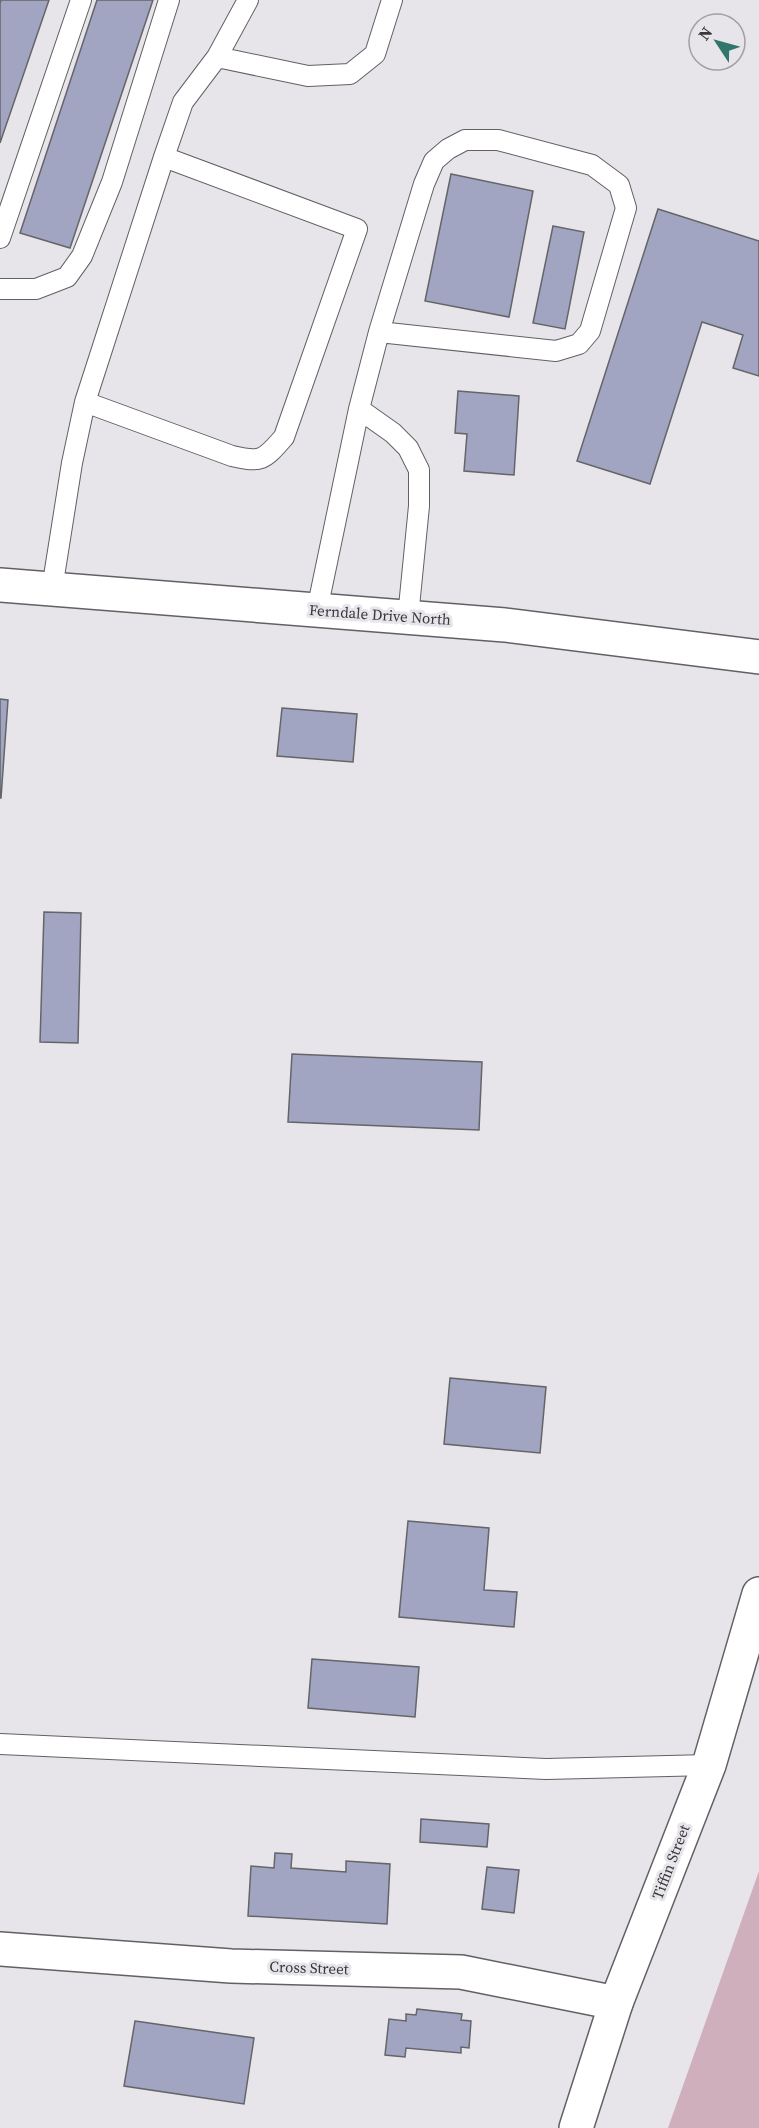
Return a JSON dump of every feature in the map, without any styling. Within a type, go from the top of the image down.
[{"type":"street","name":"Ferndale Drive North","points":[[0,585],[505,624],[759,657]]},
{"type":"street","name":"Tiffin Street","points":[[576,2128],[616,2003],[709,1765],[759,1594]]},
{"type":"street","name":"Cross Street","points":[[0,1949],[231,1966],[461,1972],[616,2003]]},
{"type":"lane","points":[[0,238],[81,0]]},
{"type":"lane","points":[[0,289],[36,289],[66,277],[82,256],[112,182],[169,0]]},
{"type":"lane","points":[[52,589],[72,464],[85,402],[164,157],[183,102],[217,57],[248,0]]},
{"type":"lane","points":[[217,57],[308,76],[350,74],[375,54],[392,0]]},
{"type":"lane","points":[[317,610],[359,409],[379,332],[424,184],[434,161],[448,149],[465,140],[498,140],[592,165],[619,185],[626,208],[590,331],[579,344],[556,351],[379,332]]},
{"type":"lane","points":[[85,402],[232,456],[254,461],[269,455],[284,437],[357,229],[164,157]]},
{"type":"lane","points":[[359,409],[393,433],[408,448],[418,470],[419,506],[408,617]]},
{"type":"lane","points":[[0,1744],[546,1769],[709,1765]]},
{"type":"shaded area","points":[[759,1871],[759,2128],[668,2128]]},
{"type":"building","points":[[1,0],[49,0],[0,143],[0,3]]},
{"type":"building","points":[[97,0],[153,0],[70,248],[20,233]]},
{"type":"building","points":[[451,174],[533,191],[509,317],[425,301]]},
{"type":"building","points":[[658,209],[759,241],[759,376],[733,368],[743,335],[702,322],[650,484],[577,461]]},
{"type":"building","points":[[553,226],[584,232],[565,329],[533,323]]},
{"type":"building","points":[[458,391],[519,396],[514,475],[464,471],[467,434],[455,433]]},
{"type":"building","points":[[0,699],[8,700],[1,798],[0,798]]},
{"type":"building","points":[[282,708],[357,714],[353,762],[277,756]]},
{"type":"building","points":[[44,912],[81,913],[78,1043],[40,1042]]},
{"type":"building","points":[[292,1054],[482,1062],[479,1130],[288,1122]]},
{"type":"building","points":[[450,1378],[546,1387],[540,1453],[444,1444]]},
{"type":"building","points":[[408,1521],[489,1528],[484,1590],[517,1592],[514,1627],[399,1617]]},
{"type":"building","points":[[312,1659],[419,1667],[415,1717],[308,1708]]},
{"type":"building","points":[[421,1819],[489,1824],[487,1847],[420,1842]]},
{"type":"building","points":[[275,1853],[292,1854],[291,1868],[346,1872],[346,1861],[390,1864],[387,1924],[248,1916],[251,1866],[274,1868]]},
{"type":"building","points":[[487,1867],[519,1870],[514,1913],[482,1909]]},
{"type":"building","points":[[417,2009],[462,2014],[461,2020],[471,2021],[469,2048],[461,2047],[461,2053],[406,2048],[405,2057],[385,2055],[389,2019],[406,2021],[406,2014],[416,2015]]},
{"type":"building","points":[[135,2021],[254,2038],[244,2104],[124,2086]]}]
